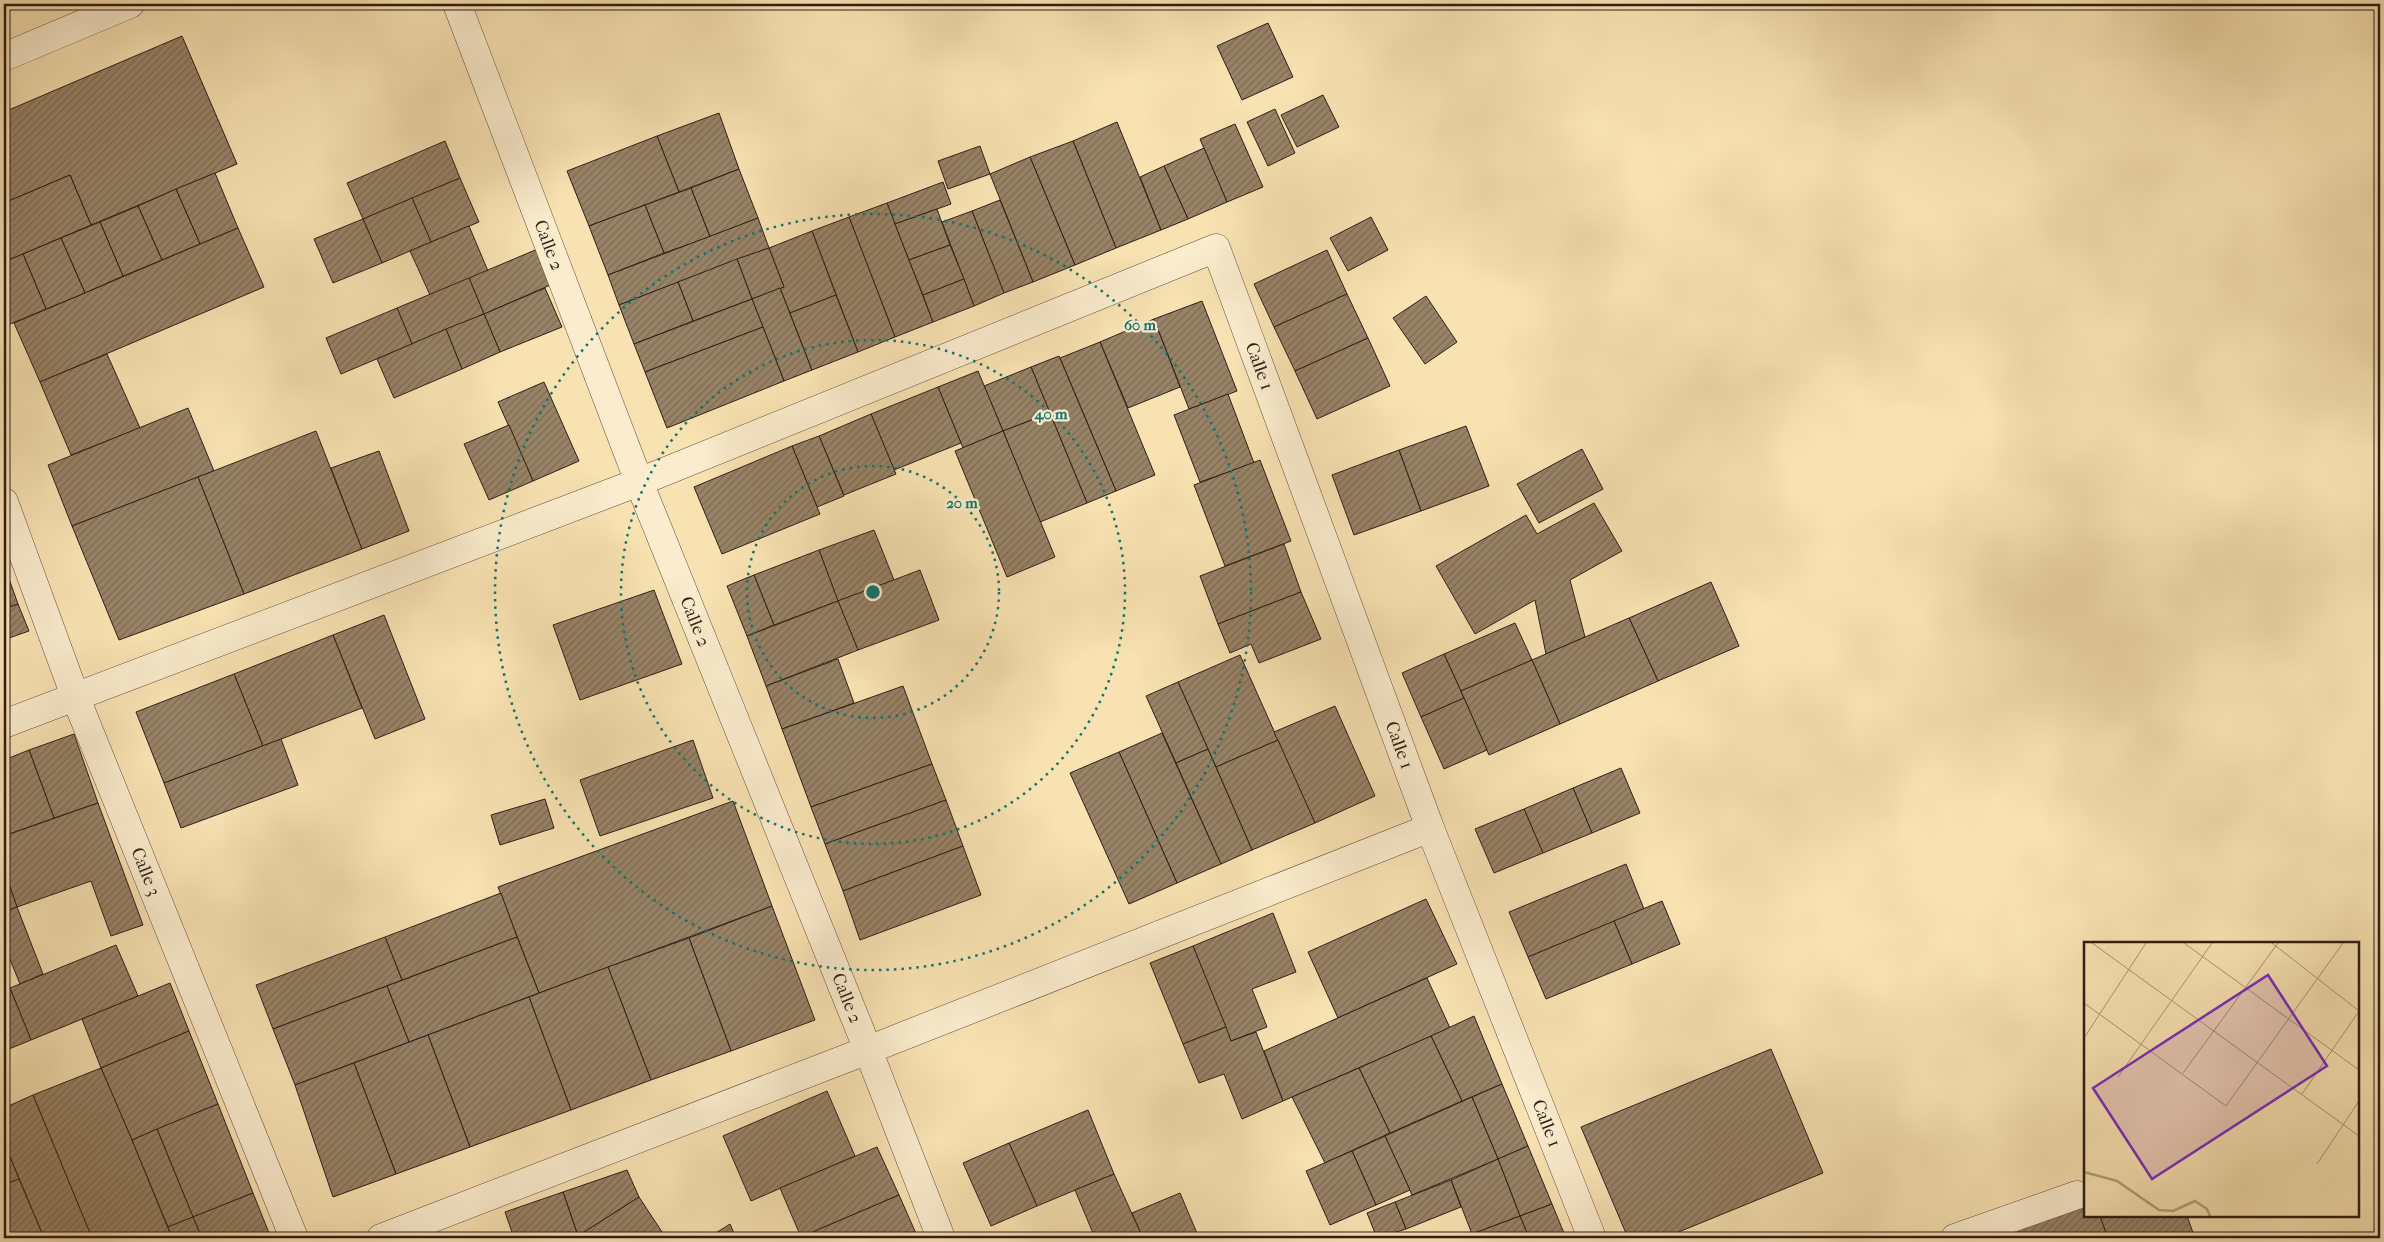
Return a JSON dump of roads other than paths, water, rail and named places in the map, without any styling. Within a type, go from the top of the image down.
[{"type":"street","points":[[4,57],[130,4]]},
{"type":"street","name":"Calle 2","points":[[457,4],[639,482],[868,1050],[941,1238]]},
{"type":"street","name":"Calle 1","points":[[639,482],[1216,248],[1430,828],[1592,1238]]},
{"type":"street","points":[[4,724],[639,482]]},
{"type":"street","name":"Calle 3","points":[[4,502],[75,696],[294,1238]]},
{"type":"street","points":[[381,1238],[868,1050],[1430,828]]},
{"type":"street","points":[[1955,1238],[2078,1195]]}]
